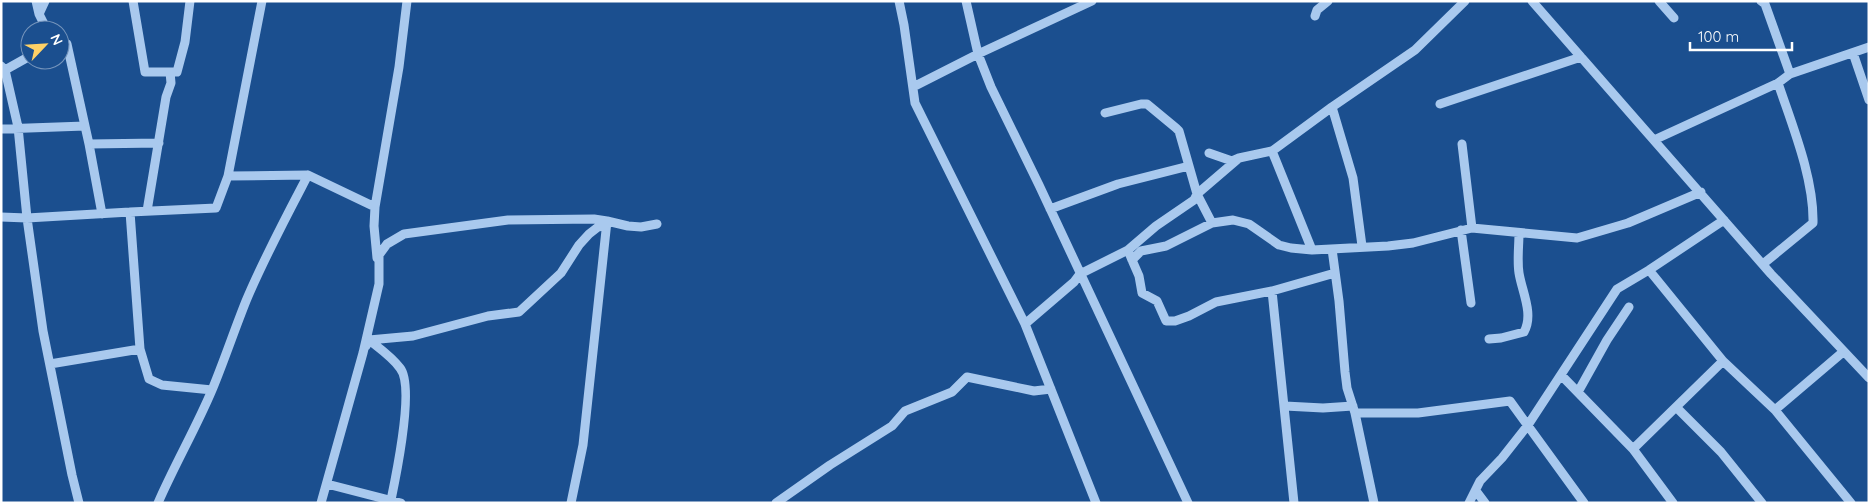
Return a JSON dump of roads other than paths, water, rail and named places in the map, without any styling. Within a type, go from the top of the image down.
[{"type":"street","points":[[36,1],[42,20]]},
{"type":"street","points":[[39,14],[45,1]]},
{"type":"street","points":[[134,1],[145,72],[177,72],[185,42],[190,1]]},
{"type":"street","points":[[1,217],[27,218],[216,208],[228,176],[262,1]]},
{"type":"street","points":[[379,284],[374,226],[375,207],[399,67],[407,1]]},
{"type":"street","points":[[899,1],[915,103],[1025,324],[1096,503]]},
{"type":"street","points":[[966,1],[978,54],[990,87],[1050,209],[1188,503]]},
{"type":"street","points":[[913,88],[978,54],[1092,1]]},
{"type":"street","points":[[1316,16],[1316,10],[1328,1]]},
{"type":"street","points":[[1209,153],[1232,160],[1272,151],[1415,50],[1465,1]]},
{"type":"street","points":[[1532,1],[1762,264],[1869,378]]},
{"type":"street","points":[[1659,1],[1674,18]]},
{"type":"street","points":[[1763,2],[1790,74]]},
{"type":"street","points":[[1654,140],[1778,83],[1790,74],[1869,47]]},
{"type":"street","points":[[1853,53],[1869,100]]},
{"type":"street","points":[[1440,104],[1582,57]]},
{"type":"street","points":[[70,58],[102,214]]},
{"type":"street","points":[[20,60],[3,68],[18,127],[27,218],[50,364],[79,503]]},
{"type":"street","points":[[147,211],[170,83],[170,72]]},
{"type":"street","points":[[1762,264],[1813,223],[1814,208],[1800,150],[1778,83]]},
{"type":"street","points":[[1104,113],[1141,104],[1151,106],[1179,131],[1198,194],[1212,223]]},
{"type":"street","points":[[1332,107],[1352,178],[1362,246]]},
{"type":"street","points":[[1,129],[85,126]]},
{"type":"street","points":[[89,144],[159,143]]},
{"type":"street","points":[[1462,144],[1472,228]]},
{"type":"street","points":[[1272,151],[1312,250]]},
{"type":"street","points":[[1025,324],[1074,282],[1080,274],[1128,250],[1156,226],[1194,200],[1198,194],[1239,158]]},
{"type":"street","points":[[1050,209],[1118,184],[1189,166]]},
{"type":"street","points":[[228,176],[308,176],[375,207]]},
{"type":"street","points":[[158,503],[212,390],[246,300],[275,238],[308,176]]},
{"type":"street","points":[[1132,260],[1141,251],[1166,246],[1212,223],[1233,220],[1249,224],[1279,245],[1312,250],[1413,243],[1472,228],[1577,238],[1628,223],[1700,192]]},
{"type":"street","points":[[130,212],[140,349],[149,379],[162,385],[212,390]]},
{"type":"street","points":[[321,503],[363,353],[379,284],[379,255],[387,244],[404,234],[508,220],[594,219],[628,226],[657,224]]},
{"type":"street","points":[[1469,503],[1480,481],[1502,458],[1528,425],[1617,289],[1724,220]]},
{"type":"street","points":[[369,340],[413,336],[488,316],[519,312],[561,273],[579,245],[589,234],[607,223]]},
{"type":"street","points":[[571,503],[583,445],[607,223]]},
{"type":"street","points":[[1461,230],[1471,303]]},
{"type":"street","points":[[1489,339],[1524,332],[1527,326],[1526,301],[1519,273],[1519,233]]},
{"type":"street","points":[[1332,249],[1347,388],[1354,409],[1374,503]]},
{"type":"street","points":[[1128,250],[1139,276],[1142,293],[1157,300],[1166,321],[1175,321],[1189,316],[1216,302],[1272,291],[1335,273]]},
{"type":"street","points":[[1649,270],[1723,361],[1775,410],[1851,503]]},
{"type":"street","points":[[1272,291],[1294,503]]},
{"type":"street","points":[[1578,392],[1607,340],[1629,306]]},
{"type":"street","points":[[363,353],[369,340]]},
{"type":"street","points":[[369,340],[400,368],[406,381],[403,435],[391,500]]},
{"type":"street","points":[[50,364],[140,349]]},
{"type":"street","points":[[1775,410],[1843,352]]},
{"type":"street","points":[[1633,449],[1723,361]]},
{"type":"street","points":[[1561,375],[1633,449],[1673,503]]},
{"type":"street","points":[[776,503],[830,465],[892,426],[905,411],[952,392],[967,377],[1034,391],[1051,389]]},
{"type":"street","points":[[1285,406],[1418,413],[1510,402],[1584,503]]},
{"type":"street","points":[[1676,408],[1721,452],[1762,503]]},
{"type":"street","points":[[327,484],[401,503]]},
{"type":"street","points":[[1476,491],[1485,503]]}]
